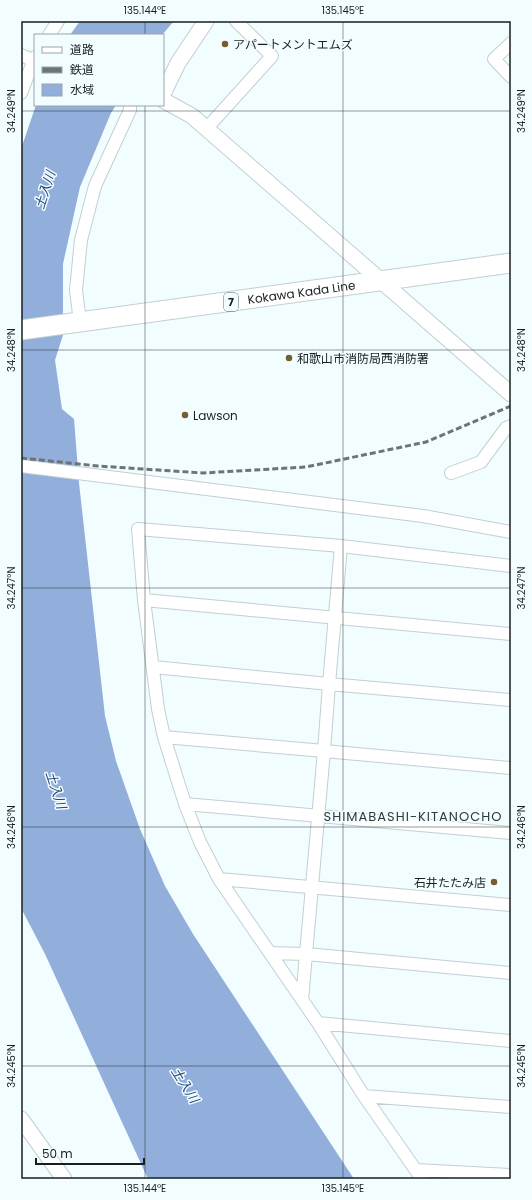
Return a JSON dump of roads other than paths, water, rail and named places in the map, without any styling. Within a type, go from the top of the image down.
[{"type":"main road","name":"Kokawa Kada Line","points":[[21,330],[511,263]]},
{"type":"street","points":[[50,34],[58,21]]},
{"type":"street","points":[[164,92],[178,62],[206,21]]},
{"type":"street","points":[[207,128],[272,56],[236,21]]},
{"type":"street","points":[[511,43],[494,59],[511,77]]},
{"type":"street","points":[[21,55],[34,59],[21,93]]},
{"type":"street","points":[[164,101],[192,116],[207,128],[511,394]]},
{"type":"street","points":[[80,322],[76,290],[81,240],[95,186],[130,110],[130,106]]},
{"type":"street","points":[[451,473],[481,462],[506,428],[511,426]]},
{"type":"street","points":[[21,466],[423,516],[511,532]]},
{"type":"street","points":[[511,566],[341,546],[138,528],[144,600],[158,709],[164,737],[185,804],[200,842],[219,879],[318,1023],[364,1096],[419,1175],[511,1175]]},
{"type":"street","points":[[302,1000],[341,546]]},
{"type":"street","points":[[144,600],[511,634]]},
{"type":"street","points":[[153,667],[511,700]]},
{"type":"street","points":[[164,737],[511,768]]},
{"type":"street","points":[[185,804],[511,833]]},
{"type":"street","points":[[219,879],[511,905]]},
{"type":"street","points":[[270,953],[306,954],[511,973]]},
{"type":"street","points":[[318,1023],[511,1041]]},
{"type":"street","points":[[364,1096],[511,1107]]},
{"type":"street","points":[[21,1119],[64,1179]]},
{"type":"water","points":[[80,21],[174,21],[163,34],[71,34]]},
{"type":"water","name":"土入川","points":[[36,106],[115,106],[111,113],[80,187],[63,264],[63,335],[55,360],[62,409],[74,419],[79,483],[105,716],[116,761],[140,829],[165,886],[193,934],[354,1179],[148,1179],[45,954],[21,908],[21,149]]},
{"type":"railway","points":[[21,458],[98,466],[203,473],[306,467],[426,442],[511,406]]},
{"type":"place","name":"アパートメントエムズ","points":[[225,44]]},
{"type":"place","name":"和歌山市消防局西消防署","points":[[289,358]]},
{"type":"place","name":"Lawson","points":[[185,415]]},
{"type":"place","name":"石井たたみ店","points":[[494,882]]},
{"type":"district","name":"SHIMABASHI-KITANOCHO","points":[[413,816]]}]
